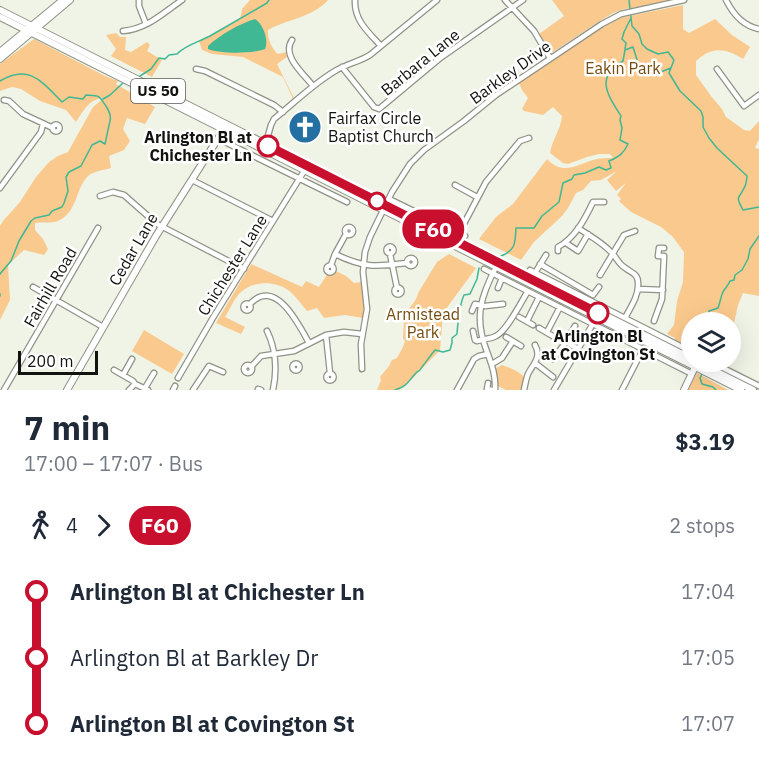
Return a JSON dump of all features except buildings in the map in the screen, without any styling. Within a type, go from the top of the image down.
[{"type":"main road","points":[[16,18],[32,21],[45,19],[63,0]]},
{"type":"main road","points":[[0,52],[70,0]]},
{"type":"main road","points":[[0,14],[14,28],[13,42]]},
{"type":"main road","name":"US 50","points":[[0,14],[16,18],[32,29],[53,37],[225,127]]},
{"type":"main road","name":"US 50","points":[[0,14],[681,353]]},
{"type":"main road","points":[[45,19],[45,29],[53,37]]},
{"type":"main road","points":[[0,58],[32,29]]},
{"type":"main road","name":"Cedar Lane","points":[[67,390],[162,226],[225,127]]},
{"type":"main road","name":"US 50","points":[[386,205],[495,270],[599,312],[681,357]]},
{"type":"main road","points":[[451,238],[462,235]]},
{"type":"main road","points":[[684,390],[693,372]]},
{"type":"main road","name":"US 50","points":[[709,372],[741,390]]},
{"type":"main road","name":"US 50","points":[[712,372],[753,390]]},
{"type":"street","points":[[139,0],[146,24]]},
{"type":"street","points":[[123,31],[132,30],[160,17],[182,0]]},
{"type":"street","points":[[356,0],[358,20],[381,46]]},
{"type":"street","points":[[264,147],[272,122],[283,112],[324,78],[342,67],[365,58],[437,0]]},
{"type":"street","points":[[505,0],[534,31],[550,57]]},
{"type":"street","name":"Barbara Lane","points":[[342,67],[374,107],[380,109],[439,59],[523,0]]},
{"type":"street","name":"Barkley Drive","points":[[363,265],[368,243],[386,205],[405,169],[418,154],[464,121],[496,94],[602,24],[625,14],[684,0]]},
{"type":"street","points":[[726,0],[732,11],[743,22],[759,29]]},
{"type":"street","points":[[292,40],[288,50],[291,57],[314,86]]},
{"type":"street","points":[[196,69],[205,71],[274,105],[283,112]]},
{"type":"street","points":[[717,69],[744,106],[759,95]]},
{"type":"street","points":[[8,100],[23,114],[53,128]]},
{"type":"street","points":[[0,188],[41,132],[43,124]]},
{"type":"street","points":[[386,205],[462,235],[477,197],[486,182],[520,141],[529,138]]},
{"type":"street","points":[[219,139],[347,202]]},
{"type":"street","name":"Chichester Lane","points":[[178,378],[306,168]]},
{"type":"street","points":[[192,180],[273,221]]},
{"type":"street","points":[[455,186],[477,197]]},
{"type":"street","points":[[100,196],[113,192],[124,195],[162,226],[244,269]]},
{"type":"street","points":[[558,251],[558,248],[572,237],[593,202],[604,202]]},
{"type":"street","name":"Fairhill Road","points":[[4,390],[98,228]]},
{"type":"street","points":[[578,228],[602,243],[613,253],[622,267],[635,274],[638,289],[625,318]]},
{"type":"street","points":[[600,275],[624,235],[634,231]]},
{"type":"street","points":[[331,265],[346,234]]},
{"type":"street","points":[[566,243],[578,250],[588,234]]},
{"type":"street","points":[[654,321],[662,300],[664,256],[658,256],[659,248],[664,248]]},
{"type":"street","points":[[335,254],[363,265],[407,263]]},
{"type":"street","points":[[390,254],[397,288]]},
{"type":"street","points":[[546,255],[533,272],[590,300],[599,312],[625,318],[681,346]]},
{"type":"street","points":[[540,264],[593,295]]},
{"type":"street","points":[[362,369],[360,351],[367,309],[363,265]]},
{"type":"street","points":[[484,269],[495,270],[502,278],[643,349],[681,360]]},
{"type":"street","points":[[490,389],[495,376],[480,323],[481,305],[495,270]]},
{"type":"street","points":[[498,288],[502,278]]},
{"type":"street","points":[[33,287],[104,327]]},
{"type":"street","points":[[590,300],[598,287]]},
{"type":"street","points":[[638,289],[663,290]]},
{"type":"street","points":[[473,331],[475,340],[494,338],[502,332],[528,291]]},
{"type":"street","points":[[250,304],[256,298],[264,296],[277,299],[289,310],[309,343]]},
{"type":"street","points":[[527,321],[539,297]]},
{"type":"street","points":[[472,311],[475,304],[484,306],[503,304]]},
{"type":"street","points":[[547,332],[560,307]]},
{"type":"street","points":[[554,390],[599,312]]},
{"type":"street","points":[[519,318],[533,325]]},
{"type":"street","points":[[553,359],[574,326]]},
{"type":"street","points":[[539,328],[556,338]]},
{"type":"street","points":[[267,331],[274,353],[273,390]]},
{"type":"street","points":[[251,367],[261,356],[294,351],[326,335],[345,332],[362,334]]},
{"type":"street","points":[[326,335],[330,373]]},
{"type":"street","points":[[506,337],[521,346]]},
{"type":"street","points":[[492,364],[502,358],[513,341]]},
{"type":"street","points":[[564,341],[578,349]]},
{"type":"street","points":[[524,390],[538,354],[536,345]]},
{"type":"street","points":[[622,390],[643,349]]},
{"type":"street","points":[[294,351],[296,363]]},
{"type":"street","points":[[457,390],[474,359],[488,354]]},
{"type":"street","points":[[123,375],[132,359]]},
{"type":"street","points":[[535,363],[553,377]]},
{"type":"street","points":[[193,390],[209,366],[223,372]]},
{"type":"street","points":[[114,370],[147,389],[154,373]]},
{"type":"street","points":[[731,372],[759,386]]},
{"type":"street","points":[[129,390],[135,384]]},
{"type":"green space","points":[[250,0],[328,0],[307,15],[268,30],[269,40],[276,52],[278,54],[286,52],[287,57],[277,64],[294,98],[293,99],[283,77],[243,57],[212,54],[202,50],[199,41],[240,19],[242,9]]},
{"type":"green space","points":[[552,0],[677,0],[613,13],[553,52],[539,34],[564,16]]},
{"type":"green space","name":"Eakin Park","points":[[683,5],[683,29],[689,33],[715,19],[732,35],[750,47],[743,59],[719,50],[702,56],[696,61],[696,75],[726,117],[744,130],[750,131],[759,121],[759,139],[755,148],[759,149],[759,296],[743,293],[736,312],[681,312],[681,344],[667,334],[674,325],[677,301],[683,282],[684,252],[672,236],[661,227],[631,212],[619,201],[621,199],[617,195],[626,183],[616,191],[607,180],[617,171],[601,180],[591,181],[583,190],[576,193],[562,216],[534,242],[521,260],[479,239],[496,217],[513,204],[547,159],[558,167],[569,168],[596,159],[613,158],[610,154],[599,154],[568,164],[550,153],[562,116],[553,107],[543,115],[524,111],[522,109],[528,98],[519,83],[552,57],[619,18]]},
{"type":"green space","points":[[116,33],[120,37],[126,37],[125,50],[131,52],[147,42],[150,45],[147,51],[162,60],[152,77],[111,56],[116,49],[106,35]]},
{"type":"green space","points":[[34,39],[118,81],[116,84],[155,107],[145,124],[127,118],[123,129],[130,141],[124,150],[109,156],[111,168],[88,176],[68,214],[55,222],[35,223],[35,230],[48,249],[44,255],[24,250],[8,265],[10,300],[0,320],[0,226],[49,162],[68,152],[93,107],[104,98],[94,100],[84,109],[76,122],[66,110],[40,101],[21,89],[12,87],[0,91],[0,64]]},
{"type":"green space","name":"Armistead Park","points":[[449,254],[476,268],[443,313],[440,350],[399,390],[377,390],[380,377],[392,360],[397,358],[403,347],[405,341],[402,319],[437,262]]},
{"type":"green space","points":[[251,264],[302,287],[306,281],[319,287],[328,273],[332,274],[336,271],[354,283],[361,282],[364,299],[363,318],[345,315],[324,318],[317,308],[307,311],[288,290],[270,283],[263,283],[251,286],[240,293],[225,317],[245,327],[241,334],[216,323]]},
{"type":"green space","points":[[144,330],[184,354],[172,374],[132,351]]},
{"type":"green space","points":[[502,365],[523,376],[525,379],[523,390],[506,390],[498,386],[496,368]]},
{"type":"green space","points":[[697,373],[728,390],[688,390]]},
{"type":"shaded area","points":[[255,19],[264,32],[265,49],[236,53],[208,49],[208,46],[224,34]]},
{"type":"waterway","points":[[140,76],[151,69],[159,58],[165,59],[169,55],[177,54],[269,0]]},
{"type":"waterway","points":[[629,0],[632,26],[639,34],[642,44],[658,54],[668,52],[674,60],[669,73],[680,91],[701,111],[703,127],[709,138],[747,176],[738,199],[743,210],[759,207]]},
{"type":"waterway","points":[[625,49],[626,43],[622,39],[631,18]]},
{"type":"waterway","points":[[501,256],[510,251],[514,245],[516,228],[534,228],[542,216],[559,202],[563,183],[572,179],[574,175],[599,167],[606,170],[611,168],[609,161],[621,154],[628,144],[620,140],[621,116],[606,86],[609,73],[623,61],[625,50],[633,47],[639,66],[658,73],[671,68]]},
{"type":"waterway","points":[[0,81],[10,76],[27,74],[41,82],[62,102],[69,97],[83,99],[86,95],[97,96],[106,106],[110,117],[105,144],[100,141],[92,145],[81,166],[69,172],[66,177],[68,191],[62,207],[52,211],[49,215],[31,221],[11,261],[0,274]]},
{"type":"waterway","points":[[103,99],[123,83]]},
{"type":"waterway","points":[[709,312],[718,308],[724,291],[730,281],[734,280],[735,275],[742,270],[750,249],[759,236]]},
{"type":"waterway","points":[[395,390],[406,384],[435,350],[443,352],[450,350],[452,338],[457,334],[462,299],[464,295],[470,294],[479,268]]},
{"type":"waterway","points":[[702,374],[700,378],[702,384],[716,390]]},
{"type":"bus line","name":"F60","points":[[268,146],[598,313]]},
{"type":"place","name":"Fairfax Circle Baptist Church","points":[[305,127]]},
{"type":"place","name":"Arlington Bl at Chichester Ln","points":[[268,146]]},
{"type":"place","name":"Arlington Bl at Covington St","points":[[598,313]]}]
